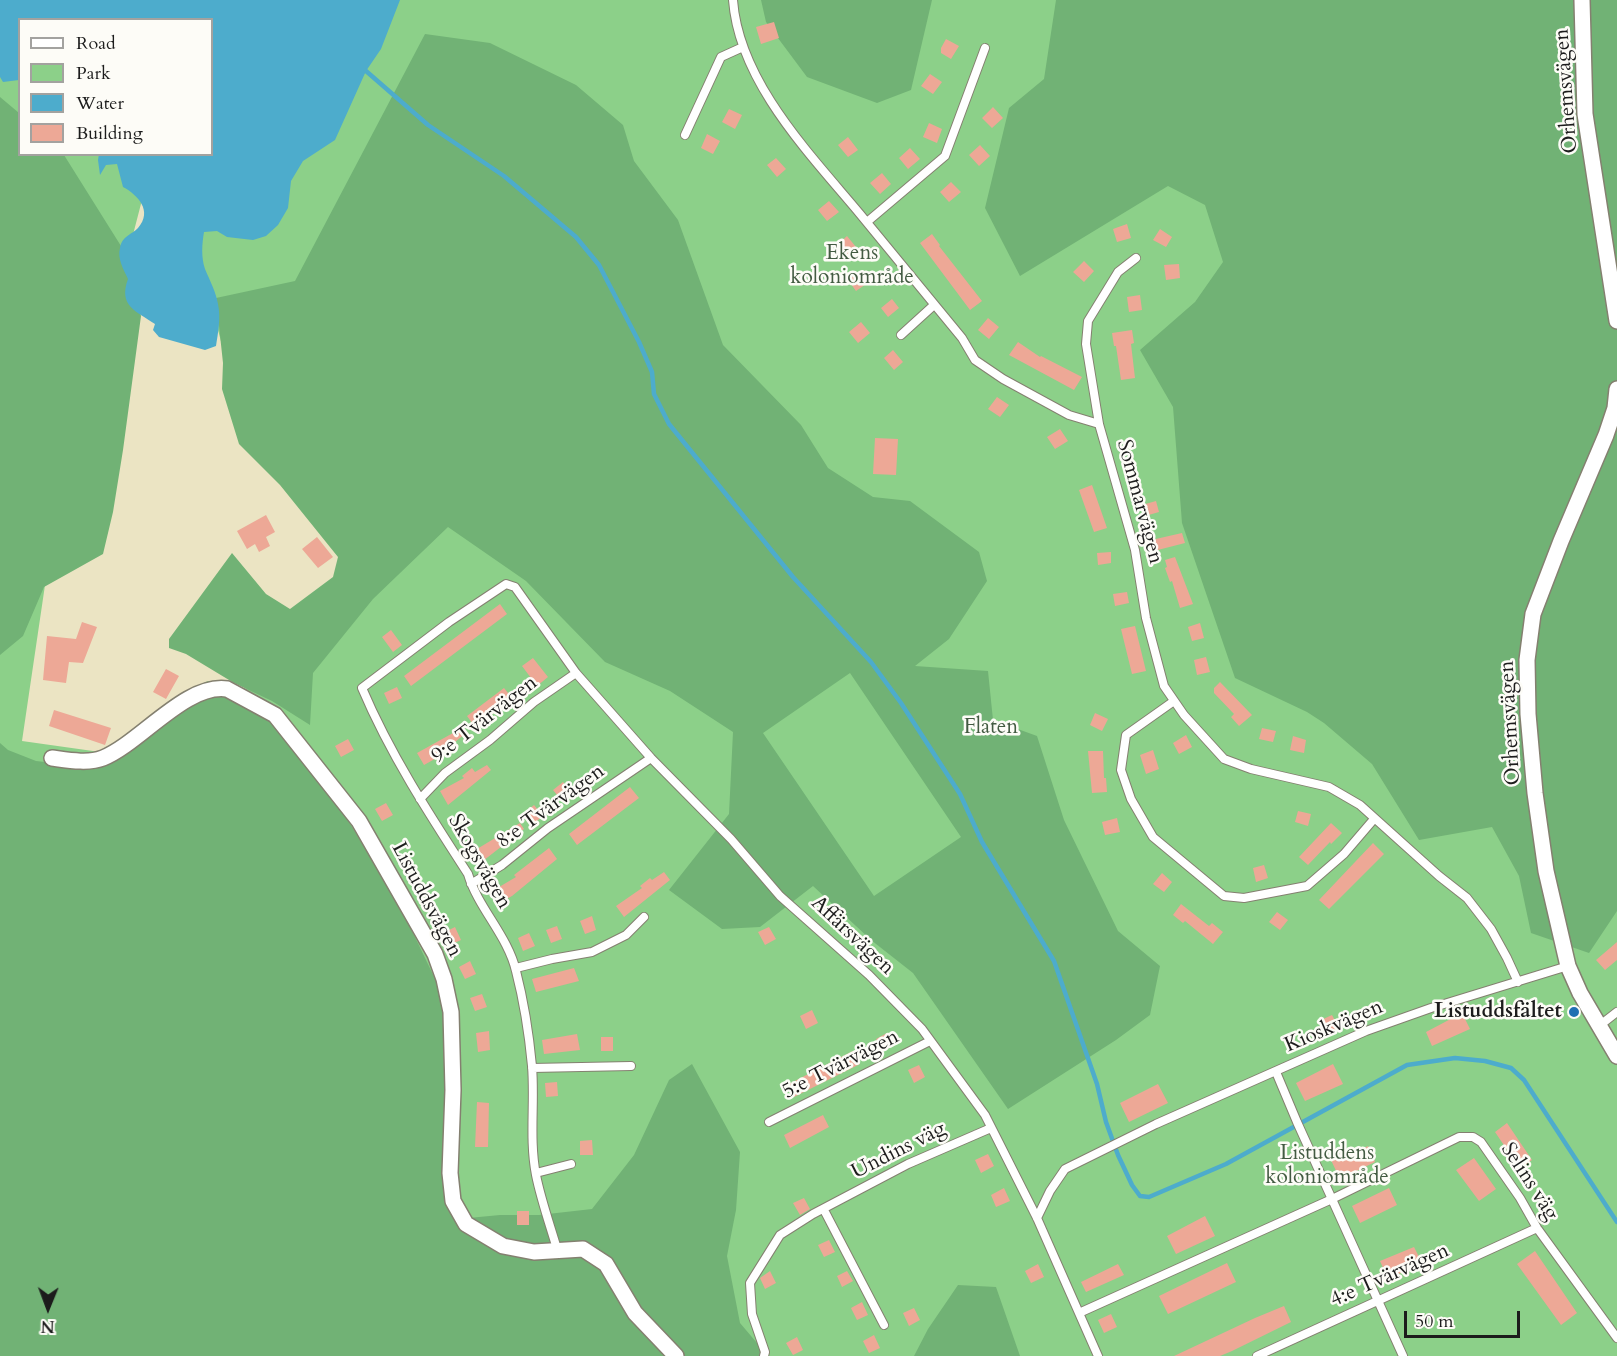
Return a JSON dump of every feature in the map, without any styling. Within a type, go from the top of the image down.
[{"type":"street","name":"Orhemsvägen","points":[[1582,0],[1585,114],[1617,321]]},
{"type":"street","name":"Orhemsvägen","points":[[1617,389],[1615,408],[1606,435],[1552,562],[1533,614],[1527,660],[1528,714],[1535,794],[1546,871],[1568,966],[1580,993],[1617,1056]]},
{"type":"street","name":"Listuddsvägen","points":[[52,758],[74,761],[101,759],[126,746],[173,707],[218,688],[227,689],[275,715],[359,821],[435,954],[444,979],[451,1012],[453,1090],[450,1173],[453,1201],[466,1224],[503,1246],[534,1252],[583,1249],[606,1264],[635,1314],[676,1356]]},
{"type":"lane","name":"Sommarvägen","points":[[733,0],[743,47],[755,73],[788,127],[962,338],[975,360],[1003,380],[1069,415],[1099,424],[1135,550],[1146,618],[1164,686],[1184,715],[1224,759],[1251,769],[1329,787],[1360,805],[1467,898],[1491,929],[1518,982]]},
{"type":"lane","points":[[685,135],[722,57],[743,47]]},
{"type":"lane","points":[[867,222],[945,156],[985,48]]},
{"type":"lane","points":[[1099,424],[1086,344],[1088,321],[1118,272],[1136,258]]},
{"type":"lane","points":[[901,335],[934,304]]},
{"type":"lane","name":"Skogsvägen","points":[[515,587],[506,584],[468,609],[362,688],[376,722],[420,799],[468,874],[471,884],[516,968],[526,1019],[532,1068],[536,1173],[557,1249]]},
{"type":"lane","name":"Affärsvägen","points":[[515,587],[576,673],[651,758],[731,839],[780,896],[869,975],[922,1029],[985,1115],[1037,1218],[1098,1356]]},
{"type":"lane","name":"9:e Tvärvägen","points":[[420,799],[445,773],[490,740],[534,702],[576,673]]},
{"type":"lane","points":[[1174,701],[1126,735],[1121,770],[1131,799],[1153,837],[1224,896],[1244,898],[1307,886],[1344,854],[1374,819]]},
{"type":"lane","name":"8:e Tvärvägen","points":[[471,884],[502,865],[548,828],[651,758]]},
{"type":"lane","points":[[516,968],[552,958],[591,952],[626,935],[644,917]]},
{"type":"lane","name":"Kioskvägen","points":[[1037,1218],[1050,1191],[1065,1169],[1104,1149],[1366,1031],[1431,1008],[1568,966]]},
{"type":"lane","points":[[1598,1026],[1617,1012]]},
{"type":"lane","name":"5:e Tvärvägen","points":[[769,1122],[930,1041]]},
{"type":"lane","points":[[532,1068],[631,1066]]},
{"type":"lane","points":[[1276,1072],[1296,1122],[1403,1356]]},
{"type":"lane","name":"Undins väg","points":[[764,1356],[765,1352],[752,1314],[750,1283],[780,1235],[908,1164],[991,1128]]},
{"type":"lane","name":"Selins väg","points":[[1079,1313],[1332,1199],[1459,1137],[1473,1137],[1481,1142],[1520,1198],[1537,1228],[1617,1338]]},
{"type":"lane","points":[[536,1173],[571,1164]]},
{"type":"lane","points":[[824,1210],[884,1324]]},
{"type":"lane","name":"4:e Tvärvägen","points":[[1257,1356],[1537,1228]]},
{"type":"green space","name":"Flaten","points":[[0,0],[1617,0],[1617,1356],[0,1356]],"holes":[[[142,200],[184,202],[248,443],[376,595],[249,689],[208,681],[182,693],[127,739],[100,752],[22,741],[49,558]]]},
{"type":"green space","points":[[761,0],[932,0],[911,90],[877,103],[807,77],[766,22]]},
{"type":"green space","points":[[1056,0],[1617,0],[1617,911],[1589,953],[1531,933],[1519,876],[1492,827],[1419,840],[1372,764],[1324,723],[1307,712],[1235,678],[1182,523],[1173,407],[1140,350],[1195,302],[1223,262],[1205,205],[1168,186],[1020,276],[985,208],[1009,108],[1044,79]]},
{"type":"green space","points":[[425,34],[490,43],[576,85],[623,125],[634,161],[678,220],[723,345],[801,425],[828,468],[873,497],[910,501],[979,552],[987,581],[949,639],[915,666],[988,671],[993,720],[1037,736],[1064,820],[1118,931],[1160,966],[1150,1015],[1116,1040],[1008,1109],[913,973],[871,940],[813,886],[760,927],[722,929],[669,890],[729,814],[733,732],[670,691],[605,662],[526,581],[448,527],[373,599],[313,673],[310,725],[272,701],[234,683],[186,654],[169,648],[169,639],[232,553],[266,594],[290,609],[333,577],[338,557],[280,485],[239,444],[222,389],[223,363],[216,298],[295,281]],"holes":[[[850,673],[961,837],[874,896],[763,733]]]},
{"type":"green space","points":[[0,97],[18,112],[18,156],[65,156],[126,254],[141,316],[123,450],[113,512],[103,554],[44,587],[23,636],[0,655]]},
{"type":"green space","points":[[221,691],[264,716],[285,733],[343,812],[402,910],[438,985],[445,1027],[458,1219],[500,1215],[539,1215],[592,1209],[634,1155],[669,1080],[692,1064],[740,1152],[736,1210],[727,1256],[740,1323],[768,1356],[0,1356],[0,743],[8,750],[36,761],[81,766],[180,709]]},
{"type":"green space","points":[[958,1285],[996,1287],[1020,1356],[914,1356],[928,1329]]},
{"type":"water","points":[[0,0],[400,0],[381,49],[366,71],[335,140],[303,161],[291,181],[288,208],[278,225],[266,236],[253,240],[227,237],[217,231],[204,232],[202,250],[204,264],[219,309],[216,346],[205,350],[159,337],[153,330],[155,324],[135,311],[127,302],[125,296],[128,279],[119,252],[125,238],[142,222],[144,210],[134,194],[123,187],[117,164],[106,165],[100,175],[98,160],[99,156],[213,156],[213,18],[18,18],[18,80],[3,82],[0,77]]},
{"type":"building","points":[[774,22],[779,38],[761,44],[756,27]]},
{"type":"building","points":[[946,39],[959,46],[951,59],[941,53]]},
{"type":"building","points":[[930,74],[942,82],[933,94],[921,86]]},
{"type":"building","points":[[993,107],[1003,118],[992,128],[982,118]]},
{"type":"building","points":[[729,109],[742,115],[735,129],[722,122]]},
{"type":"building","points":[[929,123],[942,129],[937,143],[923,137]]},
{"type":"building","points":[[707,134],[720,141],[713,154],[701,148]]},
{"type":"building","points":[[848,137],[858,150],[848,157],[838,145]]},
{"type":"building","points":[[980,145],[990,156],[979,166],[969,155]]},
{"type":"building","points":[[910,148],[920,159],[908,169],[899,158]]},
{"type":"building","points":[[776,158],[786,169],[777,177],[767,165]]},
{"type":"building","points":[[882,173],[891,184],[880,194],[870,183]]},
{"type":"building","points":[[951,182],[961,192],[949,202],[940,192]]},
{"type":"building","points":[[829,201],[839,212],[827,221],[818,210]]},
{"type":"building","points":[[1127,224],[1131,238],[1117,242],[1113,229]]},
{"type":"building","points":[[1160,229],[1172,237],[1166,247],[1153,240]]},
{"type":"building","points":[[932,234],[982,301],[970,310],[920,243]]},
{"type":"building","points":[[847,236],[856,247],[845,257],[835,247]]},
{"type":"building","points":[[1084,261],[1094,271],[1084,282],[1073,272]]},
{"type":"building","points":[[1179,264],[1180,278],[1166,280],[1164,265]]},
{"type":"building","points":[[860,271],[869,282],[856,291],[848,280]]},
{"type":"building","points":[[1140,295],[1142,310],[1129,312],[1127,297]]},
{"type":"building","points":[[892,299],[899,308],[888,317],[881,308]]},
{"type":"building","points":[[988,318],[999,327],[989,339],[978,330]]},
{"type":"building","points":[[861,322],[870,333],[858,343],[849,332]]},
{"type":"building","points":[[1132,330],[1134,343],[1131,344],[1135,378],[1121,380],[1112,333]]},
{"type":"building","points":[[1018,342],[1040,357],[1082,377],[1074,390],[1009,355]]},
{"type":"building","points":[[893,350],[903,362],[894,370],[884,358]]},
{"type":"building","points":[[997,397],[1009,405],[1000,417],[988,409]]},
{"type":"building","points":[[1060,429],[1068,441],[1055,449],[1047,437]]},
{"type":"building","points":[[875,438],[898,439],[896,475],[873,474]]},
{"type":"building","points":[[1092,485],[1107,528],[1094,532],[1079,490]]},
{"type":"building","points":[[1156,501],[1159,512],[1145,516],[1142,505]]},
{"type":"building","points":[[266,515],[275,532],[266,537],[270,546],[259,552],[255,544],[247,549],[237,531]]},
{"type":"building","points":[[1182,533],[1185,543],[1150,552],[1147,541]]},
{"type":"building","points":[[317,537],[333,557],[318,568],[302,549]]},
{"type":"building","points":[[1111,552],[1111,563],[1098,565],[1097,553]]},
{"type":"building","points":[[1175,557],[1193,604],[1180,608],[1172,581],[1170,582],[1165,568],[1167,567],[1165,560]]},
{"type":"building","points":[[1127,592],[1129,603],[1115,606],[1113,594]]},
{"type":"building","points":[[500,604],[507,614],[411,686],[404,676]]},
{"type":"building","points":[[82,622],[97,627],[83,663],[69,662],[66,683],[43,680],[47,636],[76,639]]},
{"type":"building","points":[[1200,623],[1204,638],[1192,641],[1188,627]]},
{"type":"building","points":[[1135,626],[1146,671],[1132,674],[1121,629]]},
{"type":"building","points":[[391,630],[402,645],[393,652],[382,637]]},
{"type":"building","points":[[1206,657],[1210,672],[1197,675],[1194,660]]},
{"type":"building","points":[[533,658],[548,677],[537,686],[522,666]]},
{"type":"building","points":[[166,669],[179,676],[166,699],[153,692]]},
{"type":"building","points":[[1220,682],[1252,715],[1239,726],[1231,717],[1234,714],[1214,693],[1214,688]]},
{"type":"building","points":[[397,687],[402,698],[389,704],[384,693]]},
{"type":"building","points":[[504,688],[513,699],[475,727],[467,716]]},
{"type":"building","points":[[54,710],[111,728],[105,745],[49,726]]},
{"type":"building","points":[[1095,713],[1108,719],[1102,731],[1090,725]]},
{"type":"building","points":[[462,728],[466,733],[424,765],[417,753]]},
{"type":"building","points":[[1262,728],[1276,731],[1273,742],[1259,739]]},
{"type":"building","points":[[1186,735],[1192,747],[1179,754],[1173,743]]},
{"type":"building","points":[[1293,736],[1306,740],[1304,753],[1290,750]]},
{"type":"building","points":[[348,739],[354,750],[341,757],[335,746]]},
{"type":"building","points":[[1153,750],[1159,769],[1146,774],[1140,755]]},
{"type":"building","points":[[1088,751],[1103,751],[1107,792],[1092,793]]},
{"type":"building","points":[[487,765],[491,770],[448,805],[440,791],[464,778],[462,776],[472,768],[475,772]]},
{"type":"building","points":[[563,782],[572,793],[562,801],[553,790]]},
{"type":"building","points":[[630,787],[639,798],[577,845],[569,834]]},
{"type":"building","points":[[386,803],[393,815],[382,821],[375,809]]},
{"type":"building","points":[[534,805],[543,816],[533,824],[524,813]]},
{"type":"building","points":[[1298,811],[1311,814],[1308,826],[1295,822]]},
{"type":"building","points":[[1117,818],[1120,832],[1105,835],[1102,822]]},
{"type":"building","points":[[520,823],[524,829],[479,864],[472,852]]},
{"type":"building","points":[[1331,823],[1342,833],[1308,865],[1299,857]]},
{"type":"building","points":[[1373,843],[1384,854],[1329,909],[1319,900]]},
{"type":"building","points":[[549,848],[557,859],[512,896],[501,902],[494,890],[516,877],[514,875]]},
{"type":"building","points":[[1264,865],[1268,878],[1256,882],[1253,868]]},
{"type":"building","points":[[664,872],[670,880],[624,917],[616,906],[642,888],[640,886],[650,878],[652,880]]},
{"type":"building","points":[[1162,873],[1172,882],[1164,892],[1153,884]]},
{"type":"building","points":[[1181,904],[1209,926],[1212,923],[1223,932],[1213,944],[1185,921],[1183,923],[1173,915]]},
{"type":"building","points":[[1277,912],[1288,920],[1280,930],[1269,922]]},
{"type":"building","points":[[592,916],[596,930],[585,934],[580,921]]},
{"type":"building","points":[[557,926],[562,939],[551,943],[546,930]]},
{"type":"building","points":[[455,927],[461,940],[450,945],[443,933]]},
{"type":"building","points":[[769,927],[776,939],[765,945],[758,932]]},
{"type":"building","points":[[529,933],[535,946],[523,951],[518,938]]},
{"type":"building","points":[[1617,942],[1617,960],[1605,970],[1596,960]]},
{"type":"building","points":[[470,961],[476,974],[465,979],[459,967]]},
{"type":"building","points":[[574,968],[579,981],[536,992],[532,979]]},
{"type":"building","points":[[482,994],[487,1007],[475,1011],[470,998]]},
{"type":"building","points":[[812,1010],[818,1023],[806,1029],[800,1016]]},
{"type":"building","points":[[1462,1013],[1470,1029],[1432,1046],[1426,1032]]},
{"type":"building","points":[[1332,1015],[1339,1028],[1325,1034],[1319,1021]]},
{"type":"building","points":[[489,1031],[490,1050],[478,1052],[476,1033]]},
{"type":"building","points":[[887,1033],[893,1046],[882,1051],[876,1039]]},
{"type":"building","points":[[577,1034],[580,1050],[544,1054],[542,1040]]},
{"type":"building","points":[[601,1037],[613,1037],[613,1051],[601,1051]]},
{"type":"building","points":[[853,1051],[860,1064],[794,1097],[787,1085]]},
{"type":"building","points":[[1333,1064],[1343,1084],[1305,1101],[1296,1083]]},
{"type":"building","points":[[919,1065],[925,1077],[914,1083],[908,1070]]},
{"type":"building","points":[[557,1082],[558,1096],[546,1097],[545,1083]]},
{"type":"building","points":[[1158,1084],[1168,1103],[1129,1122],[1120,1103]]},
{"type":"building","points":[[477,1102],[489,1103],[488,1147],[475,1147]]},
{"type":"building","points":[[823,1115],[829,1127],[790,1148],[784,1135]]},
{"type":"building","points":[[1507,1123],[1532,1160],[1520,1169],[1495,1132]]},
{"type":"building","points":[[592,1140],[593,1155],[580,1155],[580,1141]]},
{"type":"building","points":[[1368,1146],[1375,1162],[1340,1179],[1330,1158],[1342,1153],[1344,1158]]},
{"type":"building","points":[[988,1154],[994,1166],[981,1173],[975,1160]]},
{"type":"building","points":[[1474,1158],[1496,1189],[1479,1201],[1456,1170]]},
{"type":"building","points":[[1004,1188],[1010,1201],[996,1207],[991,1195]]},
{"type":"building","points":[[1389,1188],[1397,1205],[1360,1223],[1352,1206]]},
{"type":"building","points":[[804,1198],[810,1209],[800,1215],[793,1203]]},
{"type":"building","points":[[517,1211],[529,1211],[529,1225],[517,1225]]},
{"type":"building","points":[[1205,1216],[1215,1236],[1176,1254],[1167,1236]]},
{"type":"building","points":[[829,1240],[835,1252],[824,1257],[818,1245]]},
{"type":"building","points":[[1414,1247],[1422,1263],[1388,1279],[1380,1261]]},
{"type":"building","points":[[1535,1251],[1577,1313],[1561,1325],[1517,1264]]},
{"type":"building","points":[[1227,1263],[1236,1282],[1168,1314],[1159,1296]]},
{"type":"building","points":[[1038,1264],[1044,1277],[1031,1283],[1025,1271]]},
{"type":"building","points":[[1118,1264],[1124,1275],[1086,1292],[1081,1282]]},
{"type":"building","points":[[770,1271],[776,1283],[765,1289],[760,1278]]},
{"type":"building","points":[[847,1271],[853,1281],[842,1287],[837,1276]]},
{"type":"building","points":[[862,1302],[868,1315],[857,1320],[851,1308]]},
{"type":"building","points":[[1284,1306],[1291,1322],[1232,1351],[1220,1356],[1174,1356],[1255,1318]]},
{"type":"building","points":[[914,1308],[920,1320],[909,1326],[903,1313]]},
{"type":"building","points":[[1111,1314],[1117,1327],[1104,1333],[1098,1320]]},
{"type":"building","points":[[874,1335],[880,1348],[869,1353],[863,1341]]},
{"type":"building","points":[[797,1337],[803,1350],[793,1355],[786,1343]]},
{"type":"waterway","points":[[366,71],[428,125],[504,176],[576,237],[599,265],[639,342],[652,372],[654,394],[669,424],[793,577],[871,662],[901,703],[960,794],[982,842],[1054,961],[1097,1084],[1106,1122],[1118,1155],[1132,1185],[1140,1196],[1149,1197],[1226,1164],[1407,1065],[1455,1058],[1485,1061],[1511,1068],[1524,1080],[1617,1222]]},
{"type":"place","name":"Listuddsfältet","points":[[1574,1012]]},
{"type":"park label","name":"Ekens koloniområde","points":[[852,266]]},
{"type":"park label","name":"Listuddens koloniområde","points":[[1327,1166]]}]
